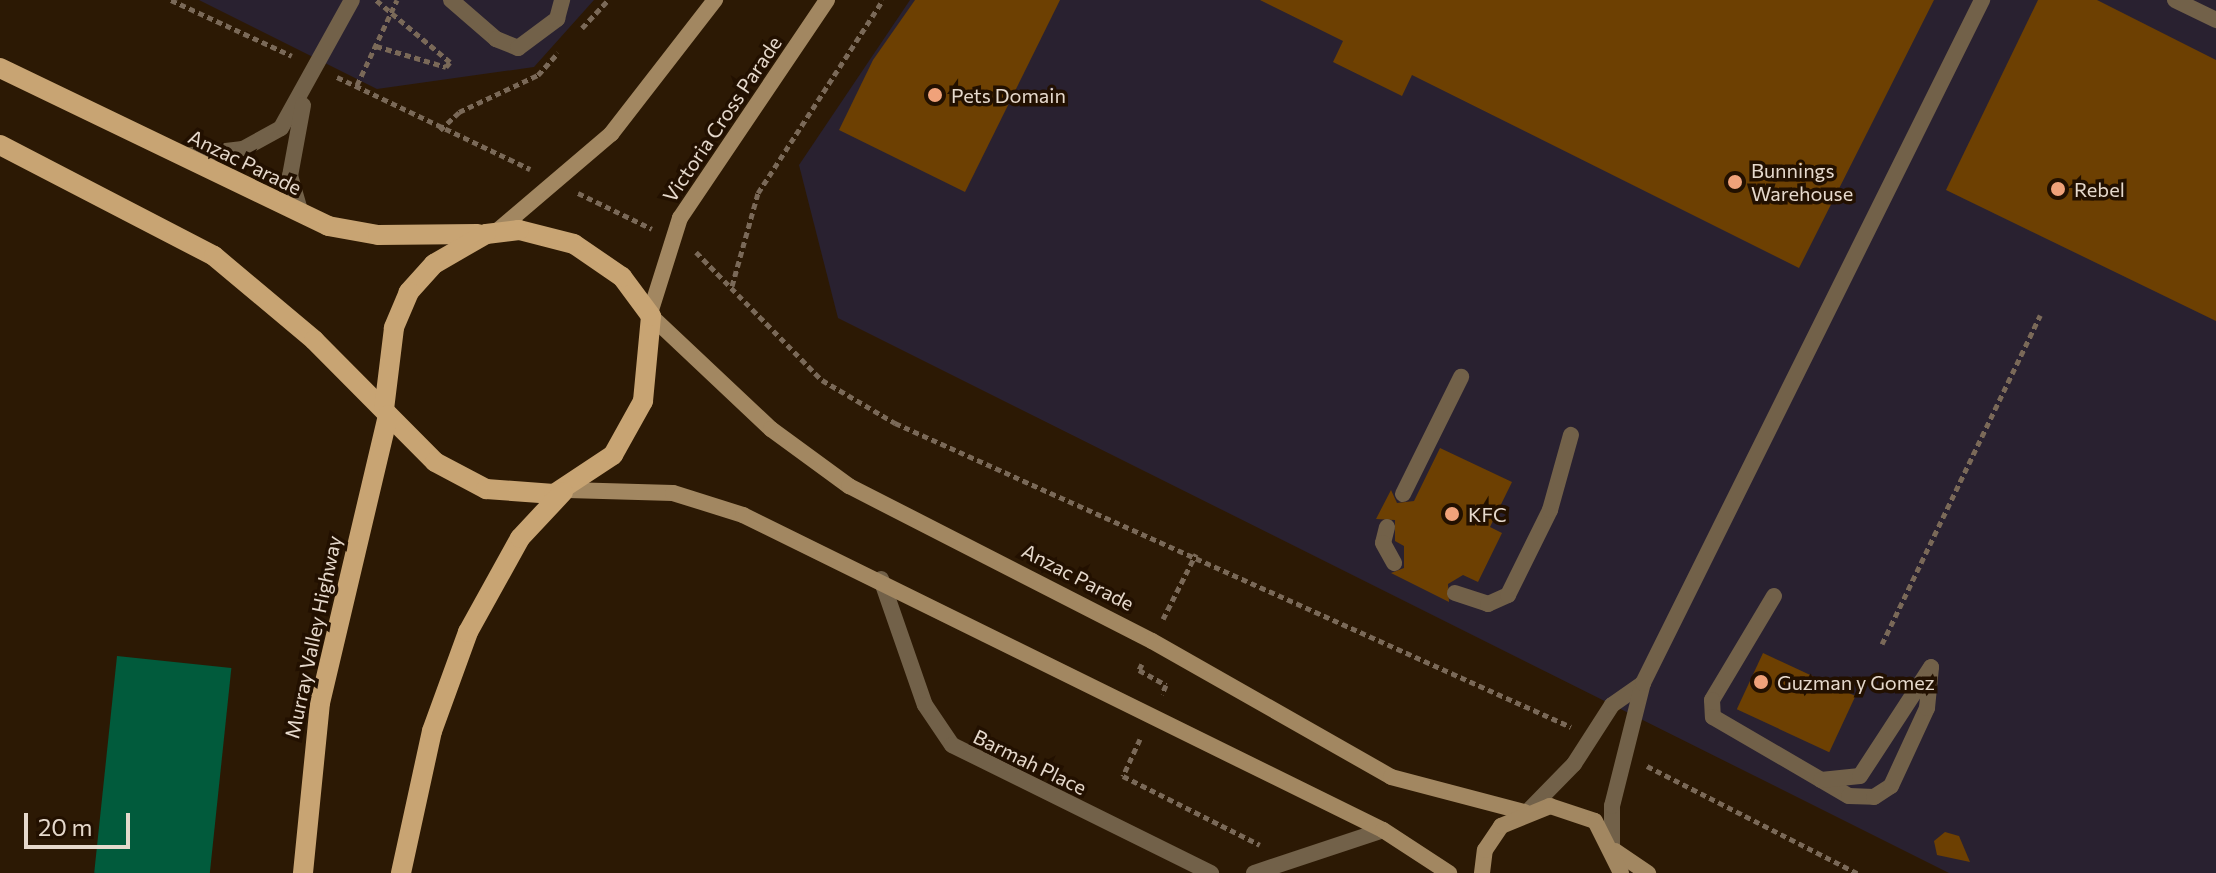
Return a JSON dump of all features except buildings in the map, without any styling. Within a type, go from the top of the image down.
[{"type":"main road","points":[[386,412],[394,328],[409,292],[434,264],[491,232],[560,182],[630,113],[715,0]]},
{"type":"main road","name":"Victoria Cross Parade","points":[[650,314],[673,236],[702,181],[827,0]]},
{"type":"main road","name":"Anzac Parade","points":[[0,68],[305,217],[378,235],[491,232]]},
{"type":"main road","points":[[0,145],[214,256],[459,479],[500,493],[613,487],[694,498],[881,579],[1383,830],[1449,873]]},
{"type":"main road","points":[[401,873],[432,731],[463,645],[507,557],[565,491],[613,455],[638,417],[651,360],[650,314],[591,253],[538,233],[491,232]]},
{"type":"main road","name":"Anzac Parade","points":[[650,314],[789,444],[849,486],[1152,641],[1391,777],[1527,810],[1580,812],[1614,848]]},
{"type":"main road","name":"Murray Valley Highway","points":[[303,873],[320,703],[386,412]]},
{"type":"main road","points":[[1482,873],[1491,838],[1527,810]]},
{"type":"main road","points":[[1614,848],[1621,873]]},
{"type":"main road","points":[[1614,848],[1648,873]]},
{"type":"street","points":[[175,156],[227,153],[265,141],[307,92],[352,0]]},
{"type":"street","points":[[451,0],[496,39],[518,48],[536,42],[557,19],[562,0]]},
{"type":"street","points":[[1614,848],[1612,806],[1643,683],[1982,0]]},
{"type":"street","points":[[2175,0],[2216,20]]},
{"type":"street","points":[[305,217],[291,196],[290,176],[307,92]]},
{"type":"street","points":[[1403,494],[1461,377]]},
{"type":"street","points":[[1455,593],[1488,604],[1508,595],[1550,510],[1571,435]]},
{"type":"street","points":[[1387,527],[1383,543],[1394,563]]},
{"type":"street","name":"Barmah Place","points":[[881,579],[925,705],[952,745],[1211,873]]},
{"type":"street","points":[[1774,596],[1711,710],[1722,727],[1849,796],[1883,794],[1927,708],[1931,667],[1860,776],[1820,780]]},
{"type":"street","points":[[1527,810],[1591,737],[1612,705],[1643,683]]},
{"type":"street","points":[[1254,873],[1383,830]]},
{"type":"path","points":[[171,0],[357,85],[474,148],[560,182],[673,236],[732,286],[822,380],[895,423],[1591,737]]},
{"type":"path","points":[[375,0],[393,9],[450,62],[446,67],[376,46]]},
{"type":"path","points":[[357,85],[397,0]]},
{"type":"path","points":[[732,286],[758,193],[883,0]]},
{"type":"path","points":[[1882,644],[2040,315]]},
{"type":"path","points":[[1627,756],[1857,873]]},
{"type":"shaded area","points":[[199,0],[594,0],[534,67],[377,89]]},
{"type":"shaded area","points":[[910,0],[2216,0],[2216,873],[1949,873],[838,318],[799,165]]},
{"type":"green space","points":[[117,656],[231,668],[210,873],[94,873]]},
{"type":"place","name":"Pets Domain","points":[[935,95]]},
{"type":"place","name":"Bunnings Warehouse","points":[[1735,182]]},
{"type":"place","name":"Rebel","points":[[2058,189]]},
{"type":"place","name":"KFC","points":[[1452,514]]},
{"type":"place","name":"Guzman y Gomez","points":[[1761,682]]}]
